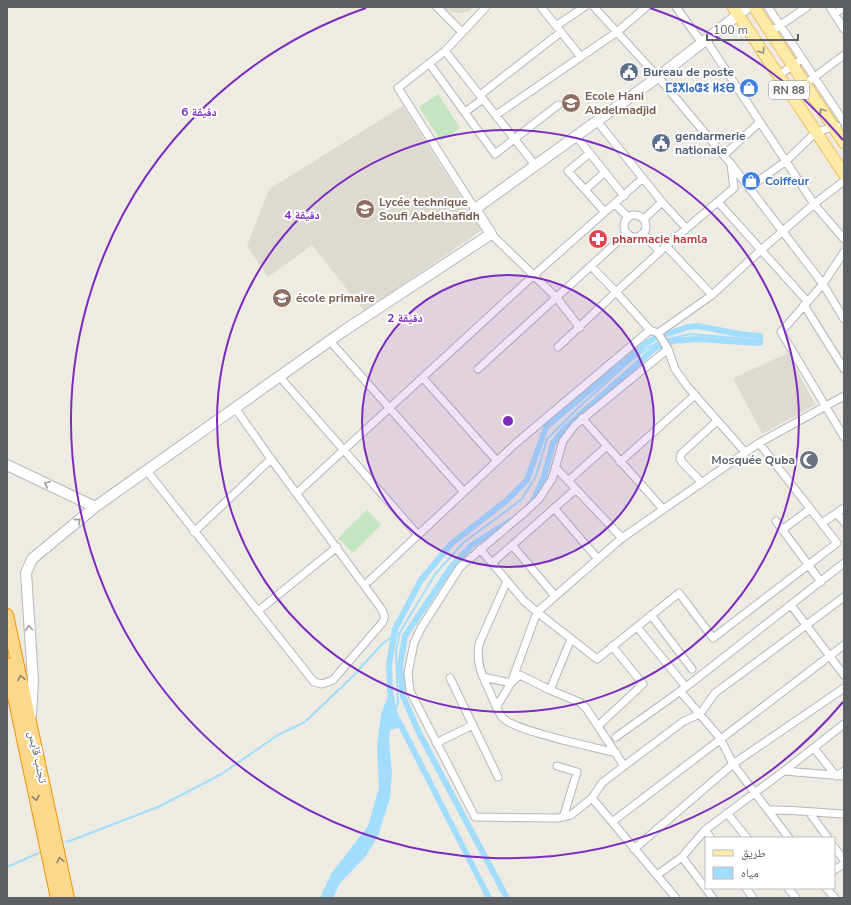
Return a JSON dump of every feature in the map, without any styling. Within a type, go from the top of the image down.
[{"type":"highway","name":"تجنب قايس","points":[[7,615],[68,898]]},
{"type":"highway","name":"تجنب قايس","points":[[7,664],[57,898]]},
{"type":"main road","points":[[754,7],[844,143]]},
{"type":"main road","name":"RN 88","points":[[735,10],[844,174]]},
{"type":"street","points":[[436,7],[462,32]]},
{"type":"street","points":[[486,7],[445,50],[398,88],[491,234],[557,298],[580,328]]},
{"type":"street","points":[[541,7],[581,57]]},
{"type":"street","points":[[465,112],[584,7]]},
{"type":"street","points":[[594,7],[658,77],[750,187],[823,284],[844,319]]},
{"type":"street","points":[[496,115],[617,32],[646,7]]},
{"type":"street","points":[[676,7],[704,41],[814,204],[844,239]]},
{"type":"street","points":[[475,209],[658,77],[704,41],[735,10],[748,7]]},
{"type":"street","points":[[750,187],[786,161],[816,132],[844,123],[768,7]]},
{"type":"street","points":[[770,32],[807,7]]},
{"type":"street","points":[[830,7],[844,29]]},
{"type":"street","points":[[835,14],[844,7]]},
{"type":"street","points":[[445,50],[535,165]]},
{"type":"street","points":[[805,84],[844,55]]},
{"type":"street","points":[[779,75],[802,59]]},
{"type":"street","points":[[429,63],[495,154],[558,105]]},
{"type":"street","points":[[597,121],[662,202],[686,228]]},
{"type":"street","points":[[724,155],[760,122]]},
{"type":"street","points":[[576,136],[624,196]]},
{"type":"street","points":[[590,153],[568,171],[605,212]]},
{"type":"street","points":[[558,347],[666,246],[734,188],[731,164]]},
{"type":"street","points":[[585,190],[605,172]]},
{"type":"street","points":[[297,493],[534,275],[643,178]]},
{"type":"street","points":[[659,335],[712,295],[814,204],[844,181]]},
{"type":"street","points":[[644,218],[662,202]]},
{"type":"street","points":[[718,202],[806,302],[844,368]]},
{"type":"street","points":[[615,204],[628,217]]},
{"type":"street","points":[[637,215],[644,218],[647,227],[643,234],[636,238],[627,233],[624,225],[628,217],[637,215]]},
{"type":"street","points":[[478,369],[627,233]]},
{"type":"street","points":[[31,723],[33,680],[26,573],[32,559],[95,507],[279,376],[491,234]]},
{"type":"street","points":[[643,234],[660,252]]},
{"type":"street","points":[[666,246],[712,295]]},
{"type":"street","points":[[844,252],[823,284],[781,332],[844,437]]},
{"type":"street","points":[[591,266],[650,330],[659,335],[666,347],[675,370],[695,395],[746,452]]},
{"type":"street","points":[[369,580],[515,444],[650,330]]},
{"type":"street","points":[[330,341],[464,492]]},
{"type":"street","points":[[666,347],[575,425],[563,441],[552,479],[539,499],[460,567],[440,596],[414,643],[408,673],[410,691],[474,817],[558,818],[564,815],[571,815],[592,798],[602,783],[684,720],[700,714],[715,693],[844,597]]},
{"type":"street","points":[[279,376],[418,535]]},
{"type":"street","points":[[423,378],[497,461]]},
{"type":"street","points":[[620,462],[695,395]]},
{"type":"street","points":[[497,706],[511,683],[537,612],[622,538],[759,442],[844,396]]},
{"type":"street","points":[[147,471],[314,682],[322,684],[333,680],[384,619],[384,614],[235,408]]},
{"type":"street","points":[[582,418],[663,510]]},
{"type":"street","points":[[702,483],[682,462],[680,459],[681,454],[718,421]]},
{"type":"street","points":[[480,549],[524,601],[597,659],[679,593],[713,638],[837,543],[759,442]]},
{"type":"street","points":[[568,481],[607,446]]},
{"type":"street","points":[[194,532],[271,459]]},
{"type":"street","points":[[7,465],[95,507]]},
{"type":"street","points":[[556,468],[622,538]]},
{"type":"street","points":[[492,563],[576,489]]},
{"type":"street","points":[[554,508],[598,559]]},
{"type":"street","points":[[822,524],[844,508]]},
{"type":"street","points":[[782,530],[810,509]]},
{"type":"street","points":[[837,514],[844,522]]},
{"type":"street","points":[[776,521],[821,582]]},
{"type":"street","points":[[512,545],[555,596]]},
{"type":"street","points":[[258,611],[337,547]]},
{"type":"street","points":[[616,737],[683,689],[844,564]]},
{"type":"street","points":[[507,581],[479,644],[478,659],[483,677],[502,718],[511,725],[540,734],[616,753]]},
{"type":"street","points":[[790,605],[844,674]]},
{"type":"street","points":[[651,616],[692,669]]},
{"type":"street","points":[[637,627],[700,714],[720,738],[733,764],[787,837]]},
{"type":"street","points":[[550,690],[571,639]]},
{"type":"street","points":[[612,822],[844,644]]},
{"type":"street","points":[[598,726],[643,684],[612,646]]},
{"type":"street","points":[[511,683],[520,675],[583,705],[624,766]]},
{"type":"street","points":[[483,677],[511,683]]},
{"type":"street","points":[[450,678],[498,777]]},
{"type":"street","points":[[634,849],[733,764],[844,688]]},
{"type":"street","points":[[657,875],[682,857],[705,830],[844,724]]},
{"type":"street","points":[[436,744],[473,725]]},
{"type":"street","points":[[814,748],[836,776]]},
{"type":"street","points":[[558,766],[577,772],[564,815]]},
{"type":"street","points":[[784,771],[844,776]]},
{"type":"street","points":[[836,776],[844,771]]},
{"type":"street","points":[[592,798],[676,898]]},
{"type":"street","points":[[768,810],[790,809],[809,812],[844,814]]},
{"type":"street","points":[[809,812],[827,837]]},
{"type":"street","points":[[727,813],[746,837]]},
{"type":"street","points":[[705,830],[710,837]]},
{"type":"street","points":[[835,847],[844,860]]},
{"type":"street","points":[[682,857],[705,887]]},
{"type":"street","points":[[835,869],[844,864]]},
{"type":"street","points":[[706,889],[713,898]]},
{"type":"street","points":[[747,889],[753,898]]},
{"type":"street","points":[[789,889],[796,898]]},
{"type":"street","points":[[827,889],[835,898]]},
{"type":"shaded area","points":[[442,7],[474,7],[468,12],[458,13],[449,11]]},
{"type":"shaded area","name":"Lycée technique Soufi Abdelhafidh","points":[[403,106],[482,230],[364,311],[312,245],[268,277],[247,246],[269,189]]},
{"type":"shaded area","points":[[788,353],[815,405],[762,434],[733,378]]},
{"type":"green space","points":[[438,94],[460,128],[441,141],[419,107]]},
{"type":"green space","points":[[367,510],[381,525],[353,553],[338,538]]},
{"type":"water","points":[[390,691],[394,712],[402,727],[390,730],[389,740],[392,773],[390,798],[378,836],[366,856],[340,883],[333,898],[320,898],[331,874],[368,826],[379,788],[377,746],[381,714]]},
{"type":"waterway","points":[[489,898],[394,712],[390,691],[389,664],[395,629],[421,580],[451,544],[506,501],[527,480],[546,427],[648,342],[655,338],[688,327],[698,326],[739,334],[760,336],[760,343],[697,339],[672,341],[655,348],[564,429],[553,443],[544,477],[532,503],[529,505]]},
{"type":"waterway","points":[[665,340],[690,334],[757,340]]},
{"type":"waterway","points":[[393,712],[398,704],[396,651],[400,632],[436,573],[464,542],[521,500],[536,476],[547,439],[577,409],[629,362],[648,348],[661,341]]},
{"type":"waterway","points":[[507,898],[418,731],[403,696],[400,666],[405,636],[451,567],[472,545],[510,521]]},
{"type":"waterway","points":[[67,842],[158,807],[220,775],[278,735],[305,722],[354,675],[383,643],[400,632]]},
{"type":"waterway","points":[[7,867],[41,852]]},
{"type":"place","name":"Bureau de poste","points":[[629,72]]},
{"type":"place","name":"ⵎⵓⵅⵏⴰⵛⵉ ⵍⵉⴱ","points":[[749,88]]},
{"type":"place","name":"Ecole Hani Abdelmadjid","points":[[571,103]]},
{"type":"place","name":"gendarmerie nationale","points":[[661,143]]},
{"type":"place","name":"Coiffeur","points":[[751,181]]},
{"type":"place","name":"Lycée technique Soufi Abdelhafidh","points":[[365,209]]},
{"type":"place","name":"pharmacie hamla","points":[[598,239]]},
{"type":"place","name":"école primaire","points":[[282,298]]},
{"type":"place","name":"Mosquée Quba","points":[[809,460]]}]
